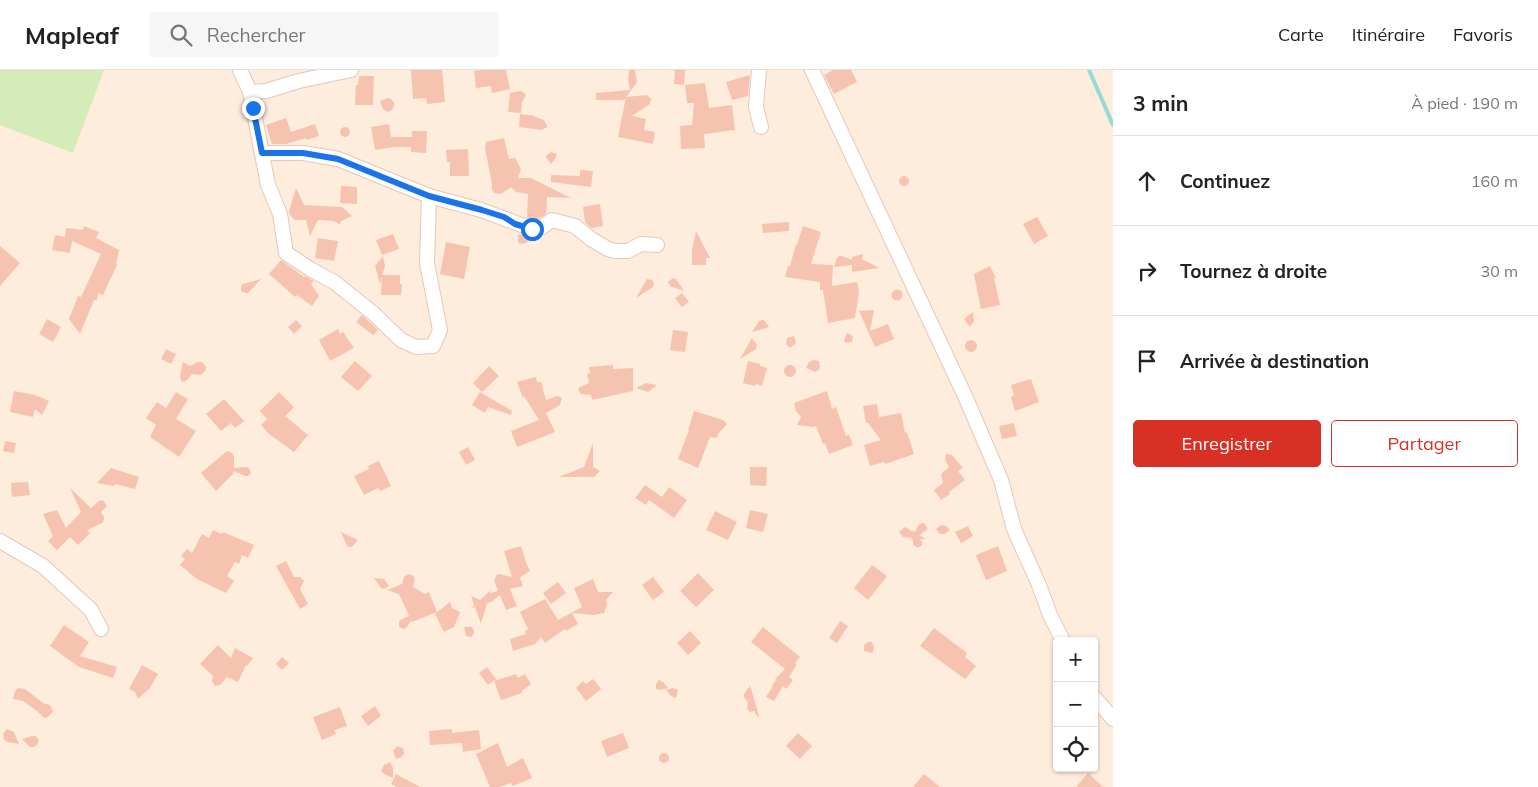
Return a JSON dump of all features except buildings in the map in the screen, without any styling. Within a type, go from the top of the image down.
[{"type":"street","points":[[240,70],[250,92],[268,185],[280,214],[286,253],[334,282],[373,313],[401,340],[416,347],[433,346],[440,330],[428,263],[429,196]]},
{"type":"street","points":[[250,92],[266,91],[299,81],[351,70]]},
{"type":"street","points":[[759,70],[756,107],[760,127]]},
{"type":"street","points":[[812,70],[965,396],[1001,480],[1014,529],[1061,637]]},
{"type":"street","points":[[262,153],[303,153],[338,159],[429,196],[504,217],[515,224],[532,229],[542,227],[552,220],[575,226],[591,239],[615,251],[628,251],[641,244],[657,246]]},
{"type":"street","points":[[0,541],[43,566],[91,610],[101,629]]},
{"type":"street","points":[[1098,702],[1113,719]]},
{"type":"green space","points":[[0,70],[104,70],[73,153],[0,125]]},
{"type":"waterway","points":[[1089,70],[1113,125]]},
{"type":"route","points":[[253,108],[262,153],[303,153],[338,159],[429,196],[504,217],[515,224],[532,229]]}]
